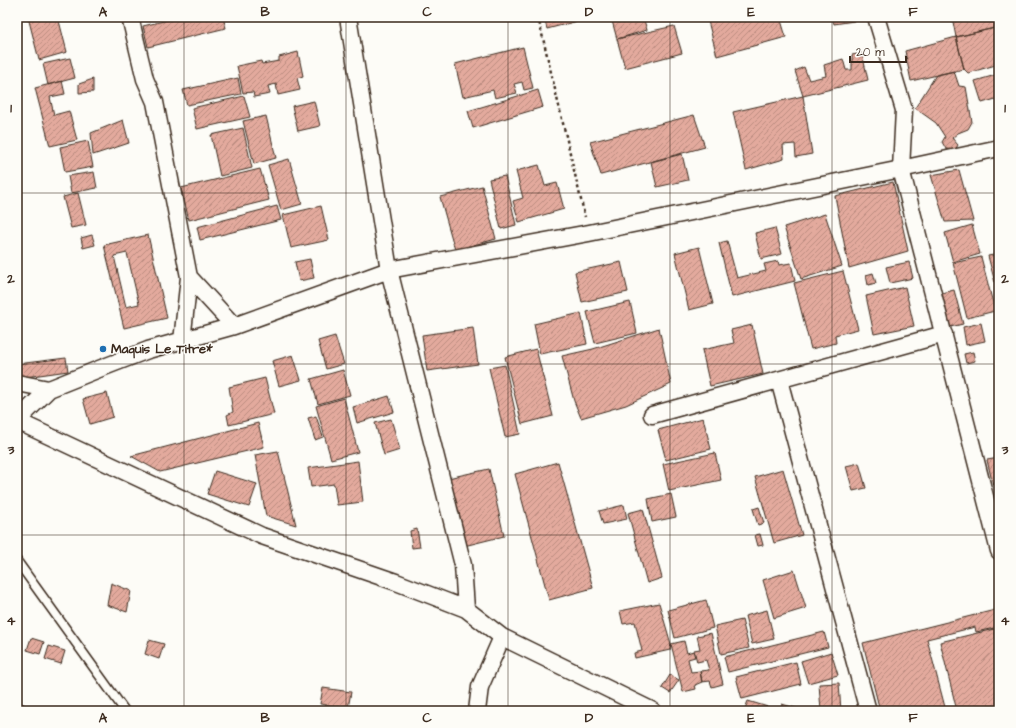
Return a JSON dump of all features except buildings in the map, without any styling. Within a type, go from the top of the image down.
[{"type":"street","points":[[130,17],[145,79],[154,102],[189,277],[182,341]]},
{"type":"street","points":[[348,17],[389,270],[463,565],[466,609]]},
{"type":"street","points":[[876,17],[904,110],[901,169],[944,334],[993,507],[999,551]]},
{"type":"street","points":[[653,711],[502,637],[466,609],[396,582],[262,536],[17,421],[49,389],[148,350],[234,326],[389,270],[589,233],[999,148]]},
{"type":"street","points":[[189,277],[234,326]]},
{"type":"street","points":[[652,415],[944,334]]},
{"type":"street","points":[[779,380],[868,711]]},
{"type":"street","points":[[17,383],[49,389]]},
{"type":"street","points":[[477,711],[480,687],[502,637]]},
{"type":"lane","points":[[17,561],[125,711]]},
{"type":"path","points":[[538,17],[589,233]]},
{"type":"place","name":"Maquis Le Titre*","points":[[103,349]]}]
